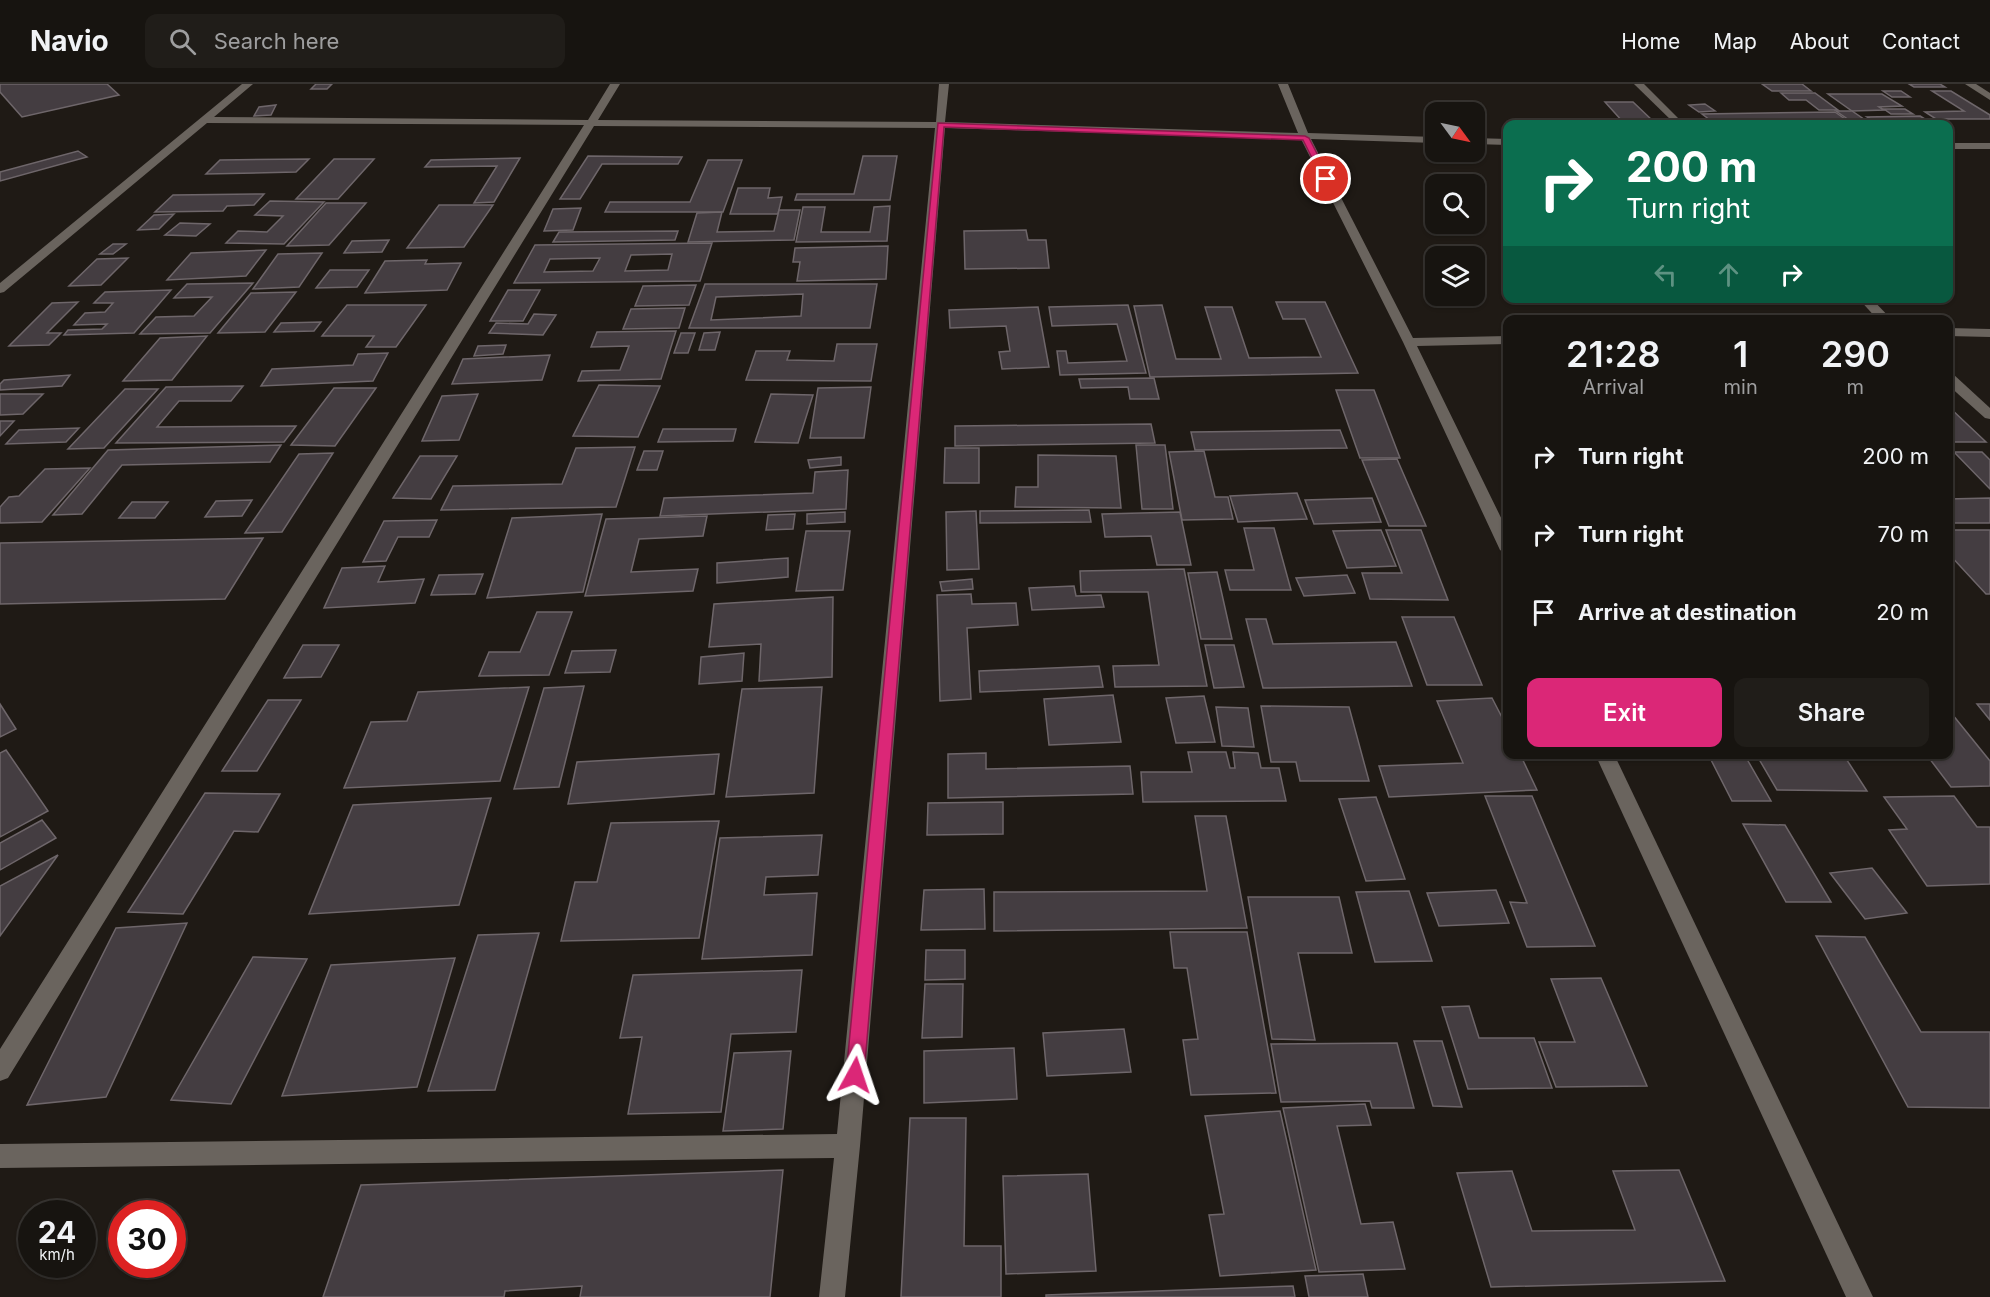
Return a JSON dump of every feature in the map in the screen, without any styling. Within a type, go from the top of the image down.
[{"type":"street","points":[[0,1070],[615,84]]},
{"type":"street","points":[[832,1297],[848,1146],[944,84]]},
{"type":"street","points":[[1283,84],[1305,138],[1409,342],[1503,539]]},
{"type":"street","points":[[1639,84],[1676,120]]},
{"type":"street","points":[[1970,84],[1990,97]]},
{"type":"street","points":[[0,290],[203,120],[241,85]]},
{"type":"street","points":[[203,120],[941,125],[1425,141]]},
{"type":"street","points":[[1485,141],[1503,142]]},
{"type":"street","points":[[1953,146],[1990,146]]},
{"type":"street","points":[[1869,303],[1881,315]]},
{"type":"street","points":[[1953,332],[1990,333]]},
{"type":"street","points":[[1409,342],[1503,340]]},
{"type":"street","points":[[1953,382],[1990,415]]},
{"type":"street","points":[[1606,759],[1860,1297]]},
{"type":"street","points":[[0,1156],[848,1146]]},
{"type":"building","points":[[0,84],[107,84],[119,95],[22,117],[0,92]]},
{"type":"building","points":[[316,84],[332,84],[327,89],[311,89]]},
{"type":"building","points":[[1762,84],[1802,84],[1811,91],[1772,91]]},
{"type":"building","points":[[1909,84],[1940,84],[1945,87],[1914,87]]},
{"type":"building","points":[[1883,91],[1901,91],[1910,97],[1892,97]]},
{"type":"building","points":[[1932,91],[1951,91],[1990,115],[1990,119],[1936,119],[1925,112],[1964,111]]},
{"type":"building","points":[[1781,93],[1815,93],[1838,110],[1819,110],[1806,100],[1789,100]]},
{"type":"building","points":[[1828,94],[1882,94],[1902,106],[1879,107],[1884,110],[1852,111]]},
{"type":"building","points":[[1605,102],[1633,102],[1652,120],[1621,120]]},
{"type":"building","points":[[1705,104],[1715,111],[1699,112],[1689,105]]},
{"type":"building","points":[[276,105],[271,115],[254,116],[259,107]]},
{"type":"building","points":[[1884,109],[1905,109],[1913,114],[1891,114]]},
{"type":"building","points":[[1836,111],[1852,111],[1865,120],[1849,120]]},
{"type":"building","points":[[1835,112],[1845,119],[1710,120],[1702,114]]},
{"type":"building","points":[[1920,116],[1926,120],[1872,120],[1867,117]]},
{"type":"building","points":[[78,151],[87,157],[0,181],[0,172]]},
{"type":"building","points":[[588,156],[682,157],[678,164],[602,164],[580,199],[560,199]]},
{"type":"building","points":[[863,156],[897,156],[890,200],[795,200],[797,194],[854,194]]},
{"type":"building","points":[[520,158],[494,202],[474,203],[497,166],[425,167],[431,160]]},
{"type":"building","points":[[309,159],[296,172],[206,174],[220,160]]},
{"type":"building","points":[[334,159],[374,159],[338,199],[296,199]]},
{"type":"building","points":[[708,160],[742,160],[723,212],[605,212],[610,202],[690,202]]},
{"type":"building","points":[[738,188],[770,188],[768,198],[782,197],[778,214],[730,214]]},
{"type":"building","points":[[264,194],[254,205],[227,206],[223,211],[155,212],[173,195]]},
{"type":"building","points":[[270,201],[324,202],[284,244],[226,243],[238,231],[267,232],[283,216],[255,215]]},
{"type":"building","points":[[326,203],[366,203],[329,245],[287,246]]},
{"type":"building","points":[[439,205],[493,205],[464,247],[407,248]]},
{"type":"building","points":[[890,206],[887,241],[796,242],[803,207],[825,207],[821,232],[870,232],[874,207]]},
{"type":"building","points":[[581,208],[573,230],[544,231],[553,209]]},
{"type":"building","points":[[779,210],[800,210],[794,240],[688,242],[697,213],[722,212],[717,232],[774,231]]},
{"type":"building","points":[[174,214],[159,229],[138,230],[154,215]]},
{"type":"building","points":[[180,223],[210,224],[196,236],[165,235]]},
{"type":"building","points":[[1026,230],[1028,240],[1046,240],[1049,268],[965,269],[964,231]]},
{"type":"building","points":[[678,231],[675,240],[553,242],[559,232]]},
{"type":"building","points":[[389,240],[382,252],[344,253],[352,241]]},
{"type":"building","points":[[712,243],[700,281],[514,283],[535,245]],"holes":[[[672,254],[668,270],[625,271],[631,255]],[[600,258],[593,271],[544,272],[550,259]]]},
{"type":"building","points":[[113,244],[126,244],[113,254],[100,254]]},
{"type":"building","points":[[888,246],[886,279],[797,281],[800,262],[793,262],[795,248]]},
{"type":"building","points":[[266,250],[246,276],[167,280],[191,253]]},
{"type":"building","points":[[322,253],[299,287],[253,289],[278,254]]},
{"type":"building","points":[[128,258],[101,285],[69,286],[97,259]]},
{"type":"building","points":[[427,260],[425,264],[461,263],[447,290],[365,293],[385,261]]},
{"type":"building","points":[[330,270],[369,270],[357,287],[316,288]]},
{"type":"building","points":[[253,283],[210,333],[140,334],[156,317],[194,316],[212,297],[174,298],[187,284]]},
{"type":"building","points":[[705,284],[877,284],[870,328],[689,328]],"holes":[[[803,294],[801,316],[711,320],[716,297]]]},
{"type":"building","points":[[696,285],[689,305],[635,306],[643,286]]},
{"type":"building","points":[[171,290],[134,333],[64,335],[68,330],[102,329],[107,324],[74,325],[85,313],[105,312],[113,303],[94,303],[105,292]]},
{"type":"building","points":[[508,290],[540,290],[523,321],[490,321]]},
{"type":"building","points":[[296,292],[265,332],[218,333],[251,293]]},
{"type":"building","points":[[78,302],[47,333],[61,333],[49,345],[9,346],[52,303]]},
{"type":"building","points":[[1276,302],[1325,302],[1358,373],[1150,377],[1134,306],[1162,305],[1176,359],[1221,359],[1205,307],[1232,307],[1249,358],[1321,357],[1305,319],[1283,319]]},
{"type":"building","points":[[347,305],[426,305],[396,347],[366,347],[374,336],[322,336]]},
{"type":"building","points":[[1128,305],[1146,373],[1060,375],[1057,351],[1066,351],[1068,363],[1127,361],[1117,324],[1052,326],[1049,307]]},
{"type":"building","points":[[1038,307],[1049,367],[1002,369],[999,352],[1010,351],[1006,326],[950,328],[949,310]]},
{"type":"building","points":[[685,308],[679,328],[623,329],[631,309]]},
{"type":"building","points":[[534,314],[556,315],[543,335],[489,333],[496,323],[528,324]]},
{"type":"building","points":[[321,322],[314,331],[274,332],[281,323]]},
{"type":"building","points":[[676,331],[661,379],[578,381],[582,371],[620,370],[629,346],[591,347],[597,332]]},
{"type":"building","points":[[720,332],[715,350],[699,350],[704,333]]},
{"type":"building","points":[[681,333],[695,333],[688,353],[674,353]]},
{"type":"building","points":[[207,336],[172,380],[123,381],[160,338]]},
{"type":"building","points":[[837,344],[877,344],[871,381],[746,380],[756,351],[790,351],[787,360],[834,361]]},
{"type":"building","points":[[506,345],[503,354],[474,356],[478,346]]},
{"type":"building","points":[[388,353],[373,381],[261,386],[272,369],[353,365],[358,354]]},
{"type":"building","points":[[550,355],[542,380],[452,384],[463,359]]},
{"type":"building","points":[[70,375],[62,386],[0,390],[0,384],[4,380]]},
{"type":"building","points":[[1154,378],[1159,399],[1130,399],[1128,387],[1081,388],[1079,379]]},
{"type":"building","points":[[599,385],[660,386],[638,437],[573,436]]},
{"type":"building","points":[[243,386],[231,401],[179,401],[157,427],[296,426],[284,442],[116,443],[166,387]]},
{"type":"building","points":[[871,387],[864,438],[810,438],[818,388]]},
{"type":"building","points":[[334,388],[376,388],[335,446],[291,445]]},
{"type":"building","points":[[125,389],[158,389],[104,448],[68,449]]},
{"type":"building","points":[[1336,390],[1374,390],[1400,458],[1360,458]]},
{"type":"building","points":[[0,394],[43,394],[23,414],[0,415]]},
{"type":"building","points":[[478,394],[459,440],[422,441],[442,396]]},
{"type":"building","points":[[771,394],[813,395],[798,443],[755,442]]},
{"type":"building","points":[[1953,411],[1986,442],[1953,442]]},
{"type":"building","points":[[0,421],[14,421],[0,436]]},
{"type":"building","points":[[1151,424],[1155,443],[955,446],[955,426]]},
{"type":"building","points":[[79,428],[66,442],[6,444],[19,430]]},
{"type":"building","points":[[663,429],[736,429],[733,441],[658,442]]},
{"type":"building","points":[[1340,430],[1347,448],[1195,450],[1191,432]]},
{"type":"building","points":[[281,445],[270,462],[122,465],[82,514],[53,515],[108,450]]},
{"type":"building","points":[[1136,445],[1165,445],[1173,509],[1142,509]]},
{"type":"building","points":[[635,447],[616,507],[441,510],[453,486],[562,484],[576,448]]},
{"type":"building","points":[[945,448],[979,448],[979,483],[944,483]]},
{"type":"building","points":[[644,451],[663,451],[657,470],[637,470]]},
{"type":"building","points":[[1204,451],[1215,497],[1228,497],[1233,519],[1182,520],[1169,452]]},
{"type":"building","points":[[1954,452],[1982,452],[1990,460],[1990,489]]},
{"type":"building","points":[[333,453],[282,532],[245,533],[299,454]]},
{"type":"building","points":[[1038,455],[1116,456],[1121,508],[1015,507],[1016,487],[1038,487]]},
{"type":"building","points":[[420,456],[457,456],[431,499],[393,498]]},
{"type":"building","points":[[841,457],[841,465],[810,468],[808,460]]},
{"type":"building","points":[[1397,459],[1426,526],[1389,526],[1362,460]]},
{"type":"building","points":[[90,468],[42,522],[0,523],[0,507],[9,497],[19,496],[45,469]]},
{"type":"building","points":[[848,470],[846,509],[660,516],[664,498],[813,493],[815,472]]},
{"type":"building","points":[[1297,493],[1307,519],[1238,522],[1230,496]]},
{"type":"building","points":[[1372,498],[1381,522],[1314,524],[1305,500]]},
{"type":"building","points":[[1990,498],[1990,523],[1953,523],[1953,499]]},
{"type":"building","points":[[252,500],[242,516],[205,517],[216,501]]},
{"type":"building","points":[[132,502],[168,502],[155,518],[119,518]]},
{"type":"building","points":[[1089,510],[1091,522],[980,523],[980,511]]},
{"type":"building","points":[[976,511],[979,569],[947,570],[946,512]]},
{"type":"building","points":[[845,512],[845,522],[807,524],[807,514]]},
{"type":"building","points":[[1180,512],[1191,565],[1157,565],[1151,536],[1105,537],[1102,514]]},
{"type":"building","points":[[602,514],[583,592],[487,598],[512,518]]},
{"type":"building","points":[[795,514],[793,529],[766,530],[768,515]]},
{"type":"building","points":[[707,516],[703,536],[639,539],[631,572],[698,569],[693,591],[585,596],[606,519]]},
{"type":"building","points":[[437,520],[429,537],[398,537],[386,561],[363,562],[384,521]]},
{"type":"building","points":[[1244,528],[1274,528],[1291,590],[1230,590],[1225,570],[1254,570]]},
{"type":"building","points":[[1381,530],[1396,566],[1347,568],[1333,531]]},
{"type":"building","points":[[1386,530],[1421,530],[1448,600],[1370,599],[1362,573],[1402,573]]},
{"type":"building","points":[[1953,530],[1990,530],[1990,594],[1986,594],[1953,558]]},
{"type":"building","points":[[806,531],[850,531],[843,590],[796,591]]},
{"type":"building","points":[[263,538],[225,599],[0,604],[0,543]]},
{"type":"building","points":[[788,558],[788,577],[717,583],[717,563]]},
{"type":"building","points":[[385,566],[378,582],[424,579],[415,603],[324,608],[342,568]]},
{"type":"building","points":[[1184,569],[1207,686],[1115,687],[1113,666],[1159,665],[1148,592],[1081,592],[1080,571]]},
{"type":"building","points":[[1217,572],[1232,639],[1201,639],[1188,573]]},
{"type":"building","points":[[483,574],[475,594],[431,595],[439,575]]},
{"type":"building","points":[[1347,575],[1355,593],[1304,596],[1296,578]]},
{"type":"building","points":[[972,579],[973,589],[942,591],[940,582]]},
{"type":"building","points":[[1074,586],[1076,596],[1101,595],[1104,607],[1032,610],[1029,588]]},
{"type":"building","points":[[971,594],[972,604],[1016,603],[1018,625],[967,628],[971,699],[940,701],[937,595]]},
{"type":"building","points":[[833,597],[832,677],[759,681],[761,644],[709,647],[714,604]]},
{"type":"building","points":[[537,612],[572,612],[549,675],[479,676],[489,652],[520,652]]},
{"type":"building","points":[[1402,617],[1454,617],[1482,685],[1427,685]]},
{"type":"building","points":[[1246,619],[1266,619],[1273,644],[1396,642],[1412,686],[1263,688]]},
{"type":"building","points":[[303,645],[339,645],[321,677],[284,678]]},
{"type":"building","points":[[1205,645],[1234,645],[1244,687],[1214,688]]},
{"type":"building","points":[[616,650],[610,672],[565,673],[572,651]]},
{"type":"building","points":[[744,653],[742,681],[699,684],[701,657]]},
{"type":"building","points":[[1099,666],[1103,687],[980,692],[979,671]]},
{"type":"building","points":[[584,686],[559,787],[514,789],[544,688]]},
{"type":"building","points":[[529,687],[500,781],[344,788],[371,722],[407,721],[418,692]]},
{"type":"building","points":[[822,687],[814,793],[726,797],[742,689]]},
{"type":"building","points":[[1113,695],[1121,742],[1049,745],[1044,699]]},
{"type":"building","points":[[1204,696],[1215,742],[1176,743],[1166,698]]},
{"type":"building","points":[[1492,698],[1503,719],[1503,759],[1522,759],[1537,790],[1389,797],[1379,766],[1463,763],[1437,701]]},
{"type":"building","points":[[268,700],[301,700],[257,771],[222,771]]},
{"type":"building","points":[[0,704],[16,729],[0,737]]},
{"type":"building","points":[[1977,704],[1990,704],[1990,720]]},
{"type":"building","points":[[1261,706],[1349,707],[1369,781],[1300,781],[1296,762],[1271,762]]},
{"type":"building","points":[[1216,707],[1248,708],[1254,747],[1222,746]]},
{"type":"building","points":[[1953,715],[1990,761],[1990,786],[1951,787],[1930,759],[1953,759]]},
{"type":"building","points":[[6,750],[48,811],[0,837],[0,753]]},
{"type":"building","points":[[1188,752],[1226,752],[1230,768],[1235,768],[1233,752],[1258,753],[1261,768],[1279,768],[1286,801],[1143,802],[1141,772],[1192,772]]},
{"type":"building","points":[[986,753],[986,769],[1130,766],[1133,794],[948,798],[948,754]]},
{"type":"building","points":[[719,754],[714,794],[568,804],[577,762]]},
{"type":"building","points":[[1711,759],[1747,759],[1771,801],[1732,801]]},
{"type":"building","points":[[1759,759],[1846,759],[1867,791],[1777,790]]},
{"type":"building","points":[[205,793],[280,794],[258,832],[234,831],[183,914],[128,912]]},
{"type":"building","points":[[1485,796],[1532,796],[1595,946],[1527,947],[1510,902],[1527,903]]},
{"type":"building","points":[[1954,796],[1977,827],[1990,827],[1990,884],[1927,886],[1889,830],[1907,829],[1884,797]]},
{"type":"building","points":[[1376,797],[1405,879],[1366,881],[1339,799]]},
{"type":"building","points":[[491,798],[459,905],[309,914],[353,805]]},
{"type":"building","points":[[1003,802],[1003,834],[927,835],[928,803]]},
{"type":"building","points":[[1195,816],[1226,816],[1247,928],[994,931],[994,892],[1207,891]]},
{"type":"building","points":[[42,820],[56,838],[0,870],[0,843]]},
{"type":"building","points":[[719,821],[699,938],[561,941],[575,882],[597,882],[611,823]]},
{"type":"building","points":[[1743,824],[1785,825],[1831,902],[1786,902]]},
{"type":"building","points":[[822,835],[818,875],[766,877],[764,895],[817,893],[812,955],[702,959],[720,838]]},
{"type":"building","points":[[58,855],[0,936],[0,886]]},
{"type":"building","points":[[1872,868],[1907,913],[1865,919],[1830,873]]},
{"type":"building","points":[[984,889],[985,929],[921,930],[924,890]]},
{"type":"building","points":[[1496,890],[1509,923],[1439,926],[1427,893]]},
{"type":"building","points":[[1409,891],[1432,961],[1375,962],[1356,892]]},
{"type":"building","points":[[1248,897],[1339,897],[1352,953],[1298,953],[1315,1040],[1272,1039]]},
{"type":"building","points":[[187,923],[106,1097],[27,1105],[116,928]]},
{"type":"building","points":[[1170,932],[1247,932],[1276,1093],[1191,1095],[1183,1040],[1198,1039],[1187,968],[1174,968]]},
{"type":"building","points":[[539,933],[495,1090],[428,1091],[478,935]]},
{"type":"building","points":[[1816,936],[1865,937],[1921,1032],[1990,1032],[1990,1108],[1908,1107]]},
{"type":"building","points":[[926,950],[965,950],[965,979],[925,980]]},
{"type":"building","points":[[253,957],[307,959],[231,1104],[171,1100]]},
{"type":"building","points":[[455,958],[417,1087],[282,1096],[331,965]]},
{"type":"building","points":[[802,970],[796,1032],[731,1034],[721,1112],[628,1114],[642,1037],[620,1038],[633,975]]},
{"type":"building","points":[[1601,978],[1647,1086],[1556,1087],[1539,1042],[1575,1042],[1551,979]]},
{"type":"building","points":[[925,984],[963,984],[962,1037],[922,1038]]},
{"type":"building","points":[[1469,1006],[1479,1038],[1534,1038],[1552,1088],[1468,1089],[1442,1007]]},
{"type":"building","points":[[1124,1029],[1131,1072],[1047,1076],[1043,1033]]},
{"type":"building","points":[[1414,1041],[1442,1041],[1462,1107],[1433,1106]]},
{"type":"building","points":[[1397,1043],[1414,1108],[1372,1108],[1370,1101],[1281,1102],[1271,1044]]},
{"type":"building","points":[[1014,1048],[1017,1099],[924,1103],[924,1051]]},
{"type":"building","points":[[791,1051],[783,1129],[723,1131],[734,1053]]},
{"type":"building","points":[[1365,1104],[1371,1125],[1337,1126],[1361,1224],[1393,1222],[1405,1269],[1319,1272],[1283,1108]]},
{"type":"building","points":[[1280,1111],[1316,1270],[1220,1276],[1209,1215],[1224,1214],[1205,1116]]},
{"type":"building","points":[[910,1118],[966,1118],[964,1246],[1001,1246],[1001,1297],[901,1297]]},
{"type":"building","points":[[783,1170],[770,1297],[580,1297],[582,1286],[505,1291],[504,1297],[323,1297],[361,1185]]},
{"type":"building","points":[[1679,1170],[1725,1281],[1491,1287],[1457,1173],[1512,1171],[1532,1231],[1635,1230],[1613,1171]]},
{"type":"building","points":[[1088,1174],[1096,1271],[1006,1274],[1003,1176]]},
{"type":"building","points":[[1363,1274],[1368,1297],[1309,1297],[1305,1276]]},
{"type":"building","points":[[1293,1286],[1295,1297],[1046,1297],[1046,1295]]},
{"type":"route","points":[[855,1075],[941,125],[1305,138],[1326,179]]}]
